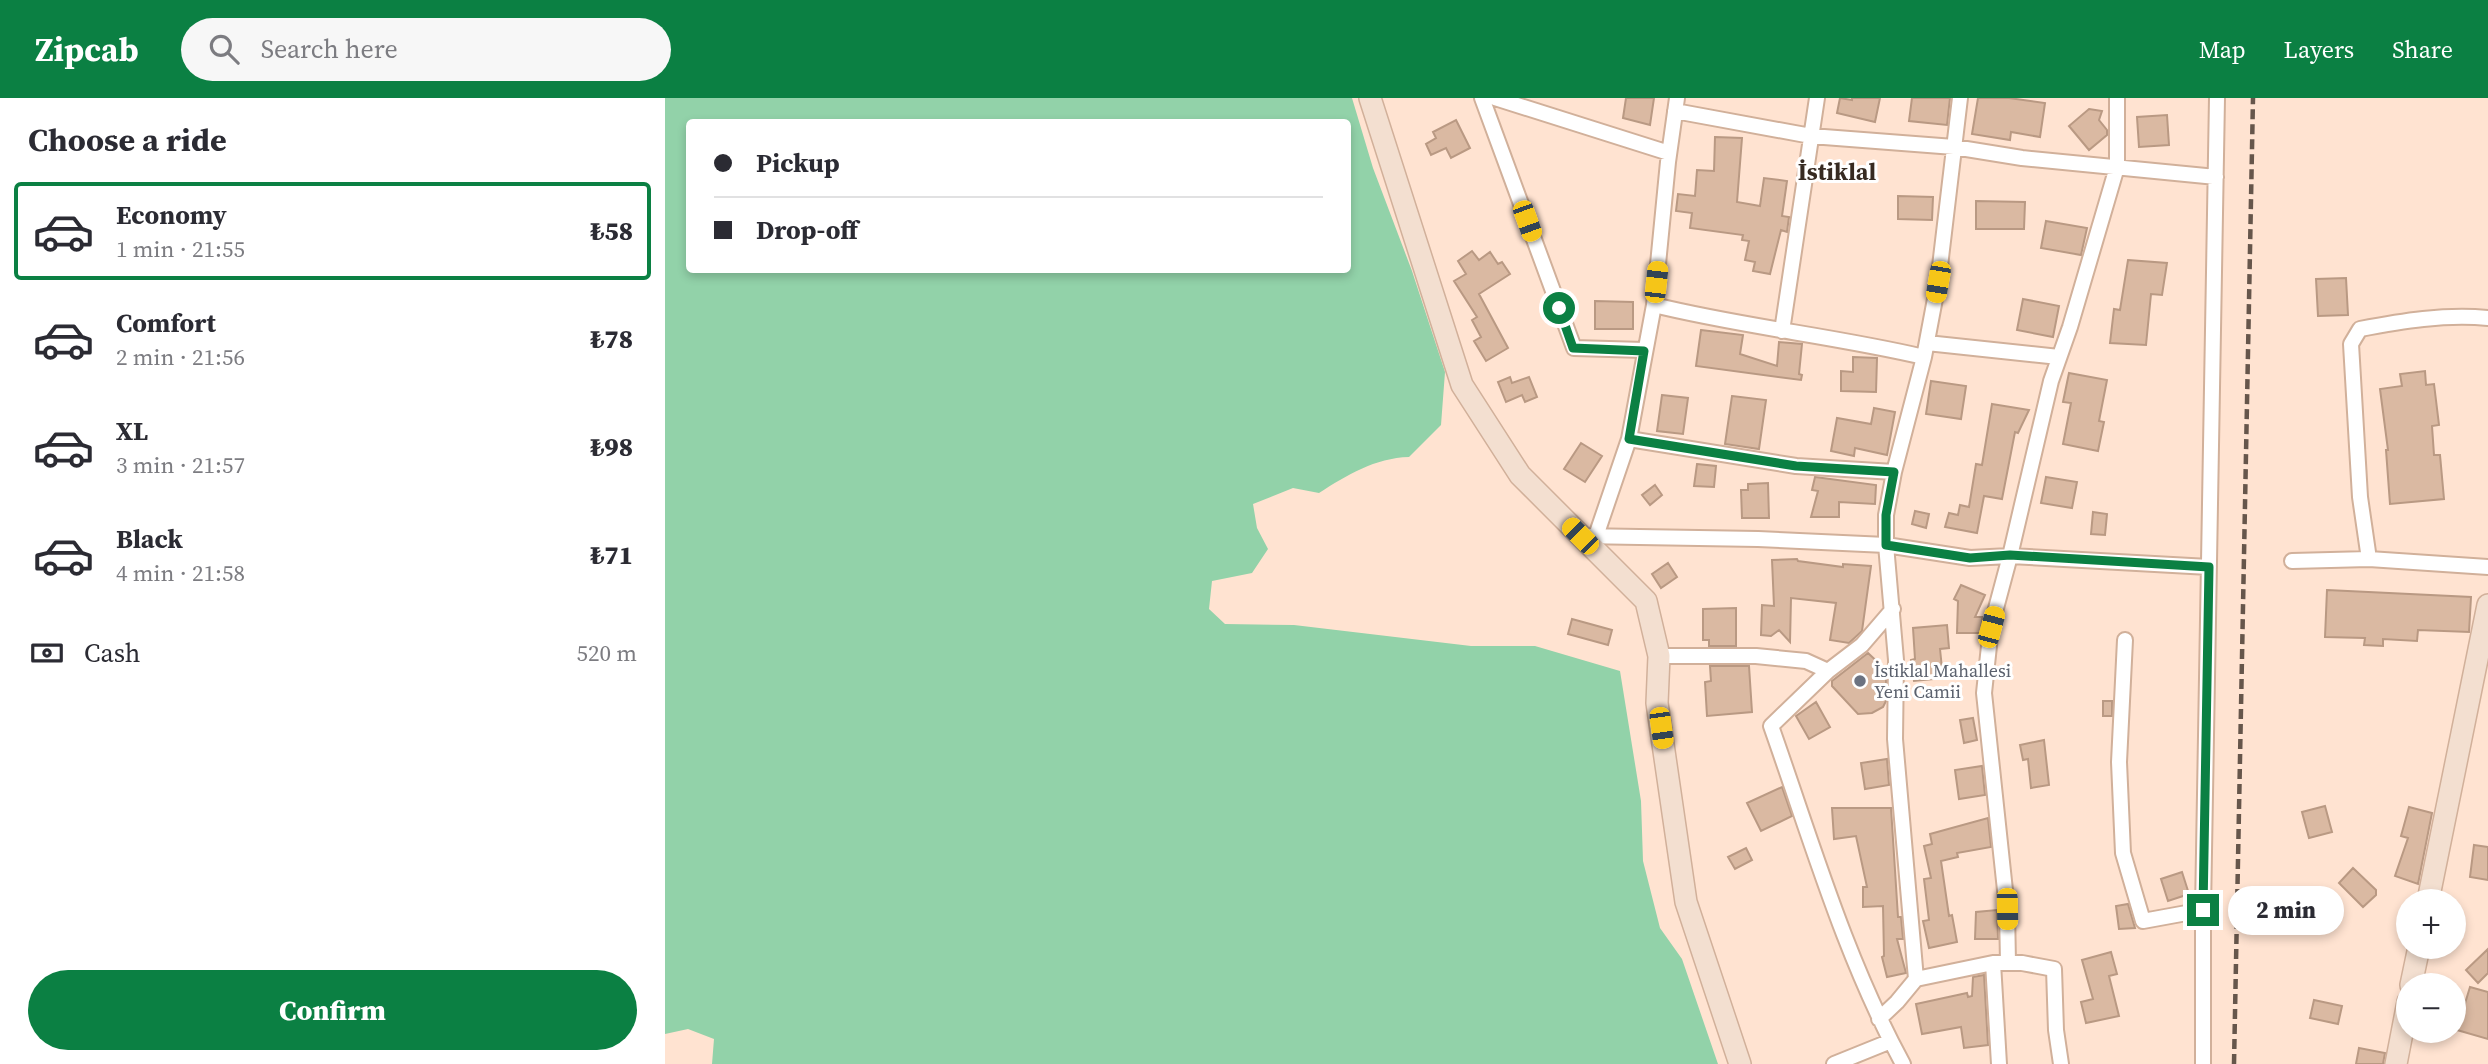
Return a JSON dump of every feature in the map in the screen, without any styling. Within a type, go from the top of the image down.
[{"type":"street","points":[[1370,98],[1462,385],[1520,475],[1588,536],[1646,601],[1659,656],[1657,703],[1686,902],[1739,1064]]},
{"type":"street","points":[[1482,98],[1573,348],[1644,351]]},
{"type":"street","points":[[1495,98],[1669,153]]},
{"type":"street","points":[[1782,331],[1817,98]]},
{"type":"street","points":[[1916,979],[1895,739],[1896,660],[1886,515],[1894,472],[1925,350],[1938,282],[1959,98]]},
{"type":"street","points":[[1999,1064],[2001,963],[2007,909],[1985,693],[1991,627],[2051,381],[2070,327],[2117,167],[2117,98]]},
{"type":"street","points":[[2203,1064],[2203,910],[2217,98]]},
{"type":"street","points":[[1588,536],[1629,439],[1654,305],[1676,105],[1811,136],[1954,147],[2022,158],[2216,177]]},
{"type":"street","points":[[1654,305],[1714,320],[1925,350],[2059,357]]},
{"type":"street","points":[[2369,559],[2360,497],[2351,344],[2360,329],[2411,319],[2488,318]]},
{"type":"street","points":[[1629,439],[1796,466],[1894,472]]},
{"type":"street","points":[[1588,536],[1758,539],[1886,545],[1970,558],[2010,555],[2209,567]]},
{"type":"street","points":[[2293,561],[2369,559],[2488,567]]},
{"type":"street","points":[[2430,889],[2488,605]]},
{"type":"street","points":[[1893,609],[1862,645],[1828,671],[1771,726],[1834,907],[1879,1018],[1903,1064]]},
{"type":"street","points":[[2125,640],[2119,762],[2123,853],[2143,921],[2203,910]]},
{"type":"street","points":[[1659,656],[1769,657],[1806,661],[1828,671]]},
{"type":"street","points":[[1879,1018],[1916,979],[2001,963],[2022,963],[2054,969],[2056,1030],[2061,1064]]},
{"type":"street","points":[[1834,1064],[1891,1041]]},
{"type":"street","points":[[2396,1064],[2400,1043]]},
{"type":"green space","points":[[665,98],[1352,98],[1373,168],[1412,271],[1445,372],[1441,425],[1409,457],[1373,464],[1319,493],[1293,488],[1253,504],[1257,528],[1268,549],[1252,573],[1212,581],[1209,609],[1225,624],[1294,625],[1471,646],[1535,646],[1620,671],[1641,801],[1643,861],[1660,928],[1682,959],[1718,1064],[712,1064],[714,1039],[688,1029],[665,1034]]},
{"type":"building","points":[[1626,98],[1654,98],[1650,125],[1623,118]]},
{"type":"building","points":[[1840,98],[1880,98],[1875,122],[1837,113]]},
{"type":"building","points":[[1912,98],[1950,98],[1947,125],[1909,121]]},
{"type":"building","points":[[1978,98],[2009,98],[2045,103],[2040,137],[2011,132],[2010,140],[1972,134]]},
{"type":"building","points":[[2089,109],[2102,111],[2099,120],[2107,130],[2107,135],[2089,150],[2069,126]]},
{"type":"building","points":[[2167,115],[2169,145],[2139,147],[2137,117]]},
{"type":"building","points":[[1456,120],[1470,148],[1451,158],[1446,148],[1431,155],[1426,144],[1436,138],[1433,132]]},
{"type":"building","points":[[1715,137],[1742,138],[1737,202],[1760,206],[1764,178],[1787,181],[1782,216],[1789,217],[1787,232],[1781,230],[1770,274],[1753,271],[1755,262],[1745,260],[1749,241],[1742,240],[1743,235],[1690,228],[1692,213],[1676,211],[1678,194],[1695,196],[1697,170],[1714,171]]},
{"type":"building","points":[[1898,196],[1933,197],[1932,220],[1898,219]]},
{"type":"building","points":[[1976,201],[2025,202],[2024,229],[1976,229]]},
{"type":"building","points":[[2046,221],[2087,228],[2081,255],[2041,248]]},
{"type":"building","points":[[1472,251],[1479,260],[1490,252],[1498,264],[1502,262],[1510,274],[1479,294],[1508,348],[1486,361],[1474,341],[1481,337],[1472,320],[1477,317],[1454,281],[1466,274],[1458,261]]},
{"type":"building","points":[[2128,260],[2167,263],[2162,295],[2151,294],[2146,345],[2110,343],[2114,309],[2120,310]]},
{"type":"building","points":[[2346,278],[2348,315],[2318,316],[2316,279]]},
{"type":"building","points":[[2023,299],[2059,306],[2053,337],[2017,330]]},
{"type":"building","points":[[1595,301],[1633,302],[1633,329],[1595,329]]},
{"type":"building","points":[[1701,330],[1743,335],[1740,354],[1777,366],[1779,342],[1802,344],[1799,374],[1802,375],[1801,380],[1696,366]]},
{"type":"building","points":[[1853,357],[1877,358],[1876,392],[1841,391],[1841,371],[1853,372]]},
{"type":"building","points":[[2425,371],[2426,385],[2434,384],[2439,425],[2432,426],[2434,455],[2440,455],[2444,499],[2390,504],[2388,450],[2380,389],[2402,386],[2400,374]]},
{"type":"building","points":[[2069,373],[2107,380],[2099,421],[2104,422],[2098,451],[2063,444],[2071,403],[2063,402]]},
{"type":"building","points":[[1510,377],[1512,383],[1529,377],[1537,397],[1525,402],[1522,395],[1506,402],[1498,382]]},
{"type":"building","points":[[1931,381],[1966,386],[1961,419],[1926,414]]},
{"type":"building","points":[[1662,395],[1688,398],[1683,434],[1657,431]]},
{"type":"building","points":[[1732,396],[1766,400],[1759,449],[1725,444]]},
{"type":"building","points":[[1992,404],[2029,410],[2018,433],[2015,432],[2002,499],[1984,496],[1977,533],[1945,527],[1949,513],[1958,515],[1960,505],[1969,507],[1976,464],[1982,465]]},
{"type":"building","points":[[1874,408],[1895,412],[1887,455],[1855,448],[1854,456],[1831,451],[1837,418],[1871,424]]},
{"type":"building","points":[[1581,443],[1602,456],[1585,482],[1564,469]]},
{"type":"building","points":[[1697,464],[1716,466],[1714,487],[1694,486]]},
{"type":"building","points":[[1815,477],[1876,485],[1875,504],[1839,502],[1839,517],[1811,517],[1818,491],[1812,490]]},
{"type":"building","points":[[2046,477],[2077,482],[2072,508],[2041,503]]},
{"type":"building","points":[[1768,483],[1769,518],[1742,518],[1741,490],[1748,490],[1748,484]]},
{"type":"building","points":[[1655,485],[1662,495],[1650,505],[1642,495]]},
{"type":"building","points":[[1915,511],[1929,514],[1926,528],[1912,524]]},
{"type":"building","points":[[2093,512],[2107,514],[2105,535],[2091,534]]},
{"type":"building","points":[[1797,559],[1843,567],[1843,564],[1871,566],[1862,631],[1849,643],[1830,640],[1836,603],[1791,598],[1790,642],[1779,630],[1771,636],[1761,635],[1762,605],[1774,606],[1772,560]]},
{"type":"building","points":[[1668,563],[1677,577],[1661,588],[1652,574]]},
{"type":"building","points":[[1961,585],[1985,595],[1975,617],[1982,617],[1981,633],[1957,633],[1958,601],[1954,599]]},
{"type":"building","points":[[2327,590],[2471,597],[2469,632],[2418,630],[2417,641],[2383,639],[2383,646],[2364,645],[2365,638],[2325,637]]},
{"type":"building","points":[[1736,608],[1736,646],[1709,646],[1709,640],[1703,640],[1703,609]]},
{"type":"building","points":[[1572,619],[1612,630],[1608,645],[1568,634]]},
{"type":"building","points":[[1947,625],[1949,648],[1940,649],[1943,678],[1914,681],[1911,660],[1915,659],[1913,628]]},
{"type":"building","name":"İstiklal Mahallesi Yeni Camii","points":[[1868,653],[1882,666],[1886,674],[1886,701],[1883,707],[1872,713],[1858,714],[1832,686],[1832,681]]},
{"type":"building","points":[[1710,666],[1749,666],[1752,712],[1707,716],[1705,682],[1711,681]]},
{"type":"building","points":[[2103,701],[2112,701],[2112,716],[2103,716]]},
{"type":"building","points":[[1816,702],[1830,727],[1809,739],[1796,716]]},
{"type":"building","points":[[1973,718],[1977,740],[1964,743],[1960,720]]},
{"type":"building","points":[[2044,740],[2049,785],[2031,788],[2028,759],[2023,760],[2020,745]]},
{"type":"building","points":[[1887,759],[1889,785],[1865,789],[1861,763]]},
{"type":"building","points":[[1982,766],[1985,795],[1959,799],[1955,770]]},
{"type":"building","points":[[1782,787],[1792,816],[1761,831],[1747,803]]},
{"type":"building","points":[[2325,806],[2332,832],[2309,838],[2302,812]]},
{"type":"building","points":[[2409,807],[2432,813],[2418,884],[2395,876],[2408,838],[2401,836]]},
{"type":"building","points":[[1832,808],[1891,808],[1898,917],[1901,917],[1903,939],[1897,939],[1906,973],[1887,977],[1882,957],[1883,906],[1863,907],[1863,887],[1867,887],[1856,836],[1834,839]]},
{"type":"building","points":[[1988,818],[1991,847],[1957,853],[1958,857],[1941,861],[1949,916],[1952,915],[1957,942],[1929,948],[1923,921],[1929,920],[1924,879],[1931,878],[1924,846],[1932,844],[1930,834]]},
{"type":"building","points":[[2474,845],[2488,847],[2488,880],[2470,877]]},
{"type":"building","points":[[1746,848],[1752,860],[1735,869],[1728,857]]},
{"type":"building","points":[[2353,868],[2376,890],[2376,895],[2363,907],[2339,883]]},
{"type":"building","points":[[2182,872],[2189,894],[2168,901],[2161,879]]},
{"type":"building","points":[[2128,904],[2135,928],[2119,929],[2116,906]]},
{"type":"building","points":[[1997,910],[1998,939],[1975,939],[1976,912]]},
{"type":"building","points":[[2488,949],[2488,973],[2478,983],[2466,970]]},
{"type":"building","points":[[2111,952],[2117,974],[2109,976],[2119,1016],[2086,1023],[2081,1002],[2093,999],[2082,960]]},
{"type":"building","points":[[1984,975],[1988,1045],[1964,1048],[1961,1027],[1922,1034],[1916,1004],[1967,993],[1968,997],[1972,996],[1973,977]]},
{"type":"building","points":[[2470,987],[2488,992],[2488,1039],[2466,1033],[2466,1000]]},
{"type":"building","points":[[2314,1000],[2342,1006],[2338,1024],[2310,1018]]},
{"type":"building","points":[[2359,1048],[2385,1053],[2383,1064],[2356,1064]]},
{"type":"railway","points":[[2234,1064],[2253,98]]},
{"type":"place","name":"İstiklal Mahallesi Yeni Camii","points":[[1860,681]]},
{"type":"district","name":"İstiklal","points":[[1837,172]]},
{"type":"route","points":[[1559,308],[1573,348],[1644,351],[1629,439],[1796,466],[1894,472],[1886,515],[1886,545],[1970,558],[2010,555],[2209,567],[2203,910]]}]
